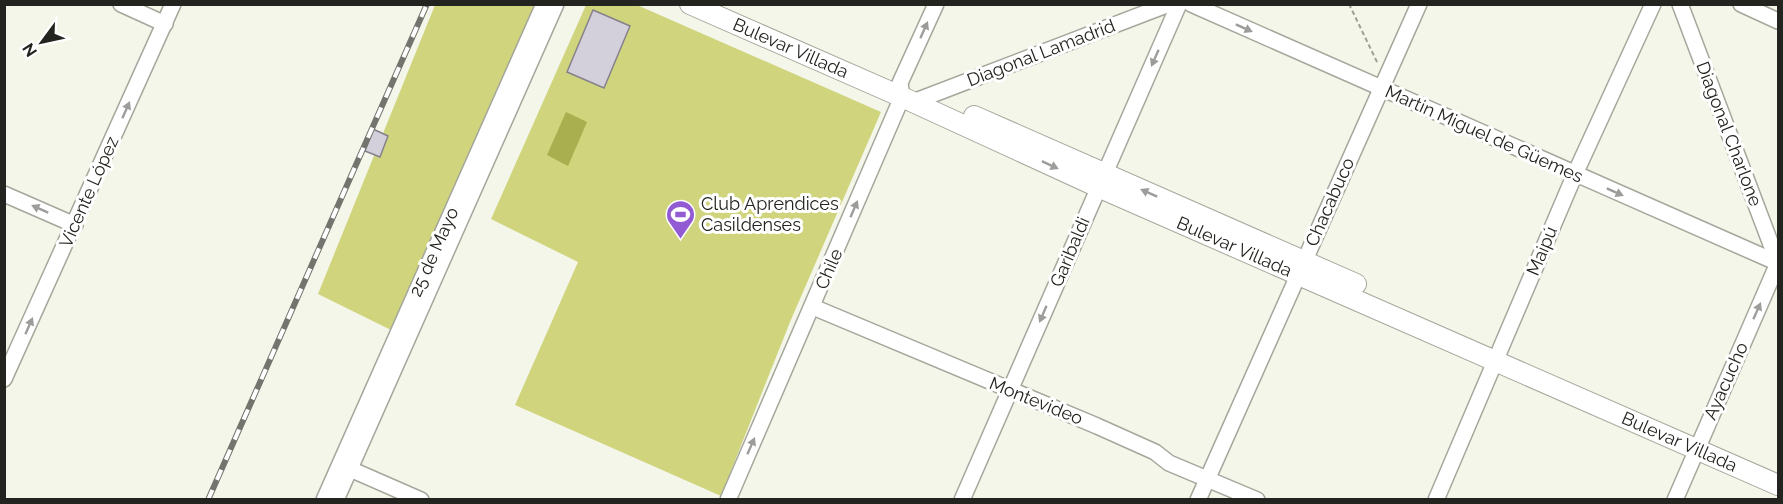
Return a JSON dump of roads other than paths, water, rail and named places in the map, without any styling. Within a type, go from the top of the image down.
[{"type":"main road","name":"Bulevar Villada","points":[[722,4],[911,94],[1101,180],[1699,443],[1779,484]]},
{"type":"main road","name":"Bulevar Villada","points":[[695,5],[911,94]]},
{"type":"main road","name":"Bulevar Villada","points":[[1699,443],[1779,471]]},
{"type":"street","points":[[121,4],[165,24]]},
{"type":"street","name":"Vicente López","points":[[4,379],[173,4]]},
{"type":"street","name":"25 de Mayo","points":[[324,500],[544,4]]},
{"type":"street","name":"25 de Mayo","points":[[336,500],[556,4]]},
{"type":"street","name":"Chile","points":[[728,500],[813,307],[911,94],[936,4]]},
{"type":"street","name":"Diagonal Lamadrid","points":[[911,94],[1169,4]]},
{"type":"street","name":"Garibaldi","points":[[962,500],[1179,4]]},
{"type":"street","name":"Martin Miguel de Güemes","points":[[1191,4],[1383,84],[1575,174],[1779,263]]},
{"type":"street","name":"Chacabuco","points":[[1198,500],[1419,4]]},
{"type":"street","name":"Maipú","points":[[1436,500],[1575,174],[1653,4]]},
{"type":"street","name":"Diagonal Charlone","points":[[1680,4],[1779,263]]},
{"type":"street","points":[[1741,4],[1779,21]]},
{"type":"street","points":[[4,194],[75,225]]},
{"type":"street","name":"Ayacucho","points":[[1675,500],[1779,263]]},
{"type":"street","name":"Montevideo","points":[[813,307],[1098,426],[1155,452],[1169,463],[1257,500]]},
{"type":"street","points":[[350,469],[420,500]]},
{"type":"railway","points":[[208,500],[427,4]]},
{"type":"place","name":"Club Aprendices Casildenses","points":[[680,240]]}]
